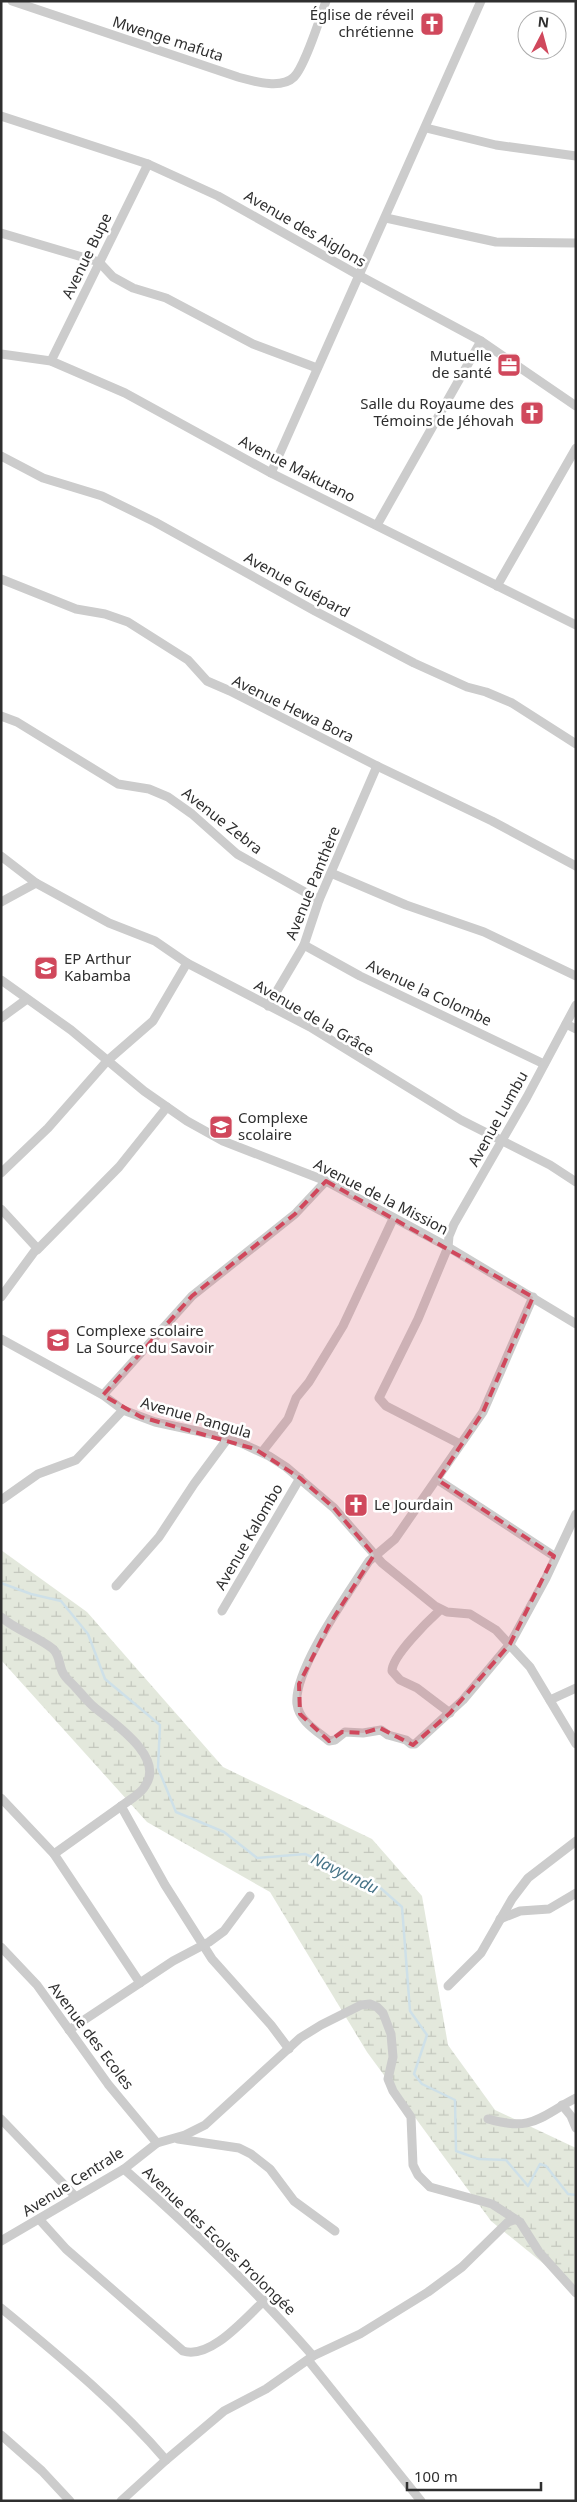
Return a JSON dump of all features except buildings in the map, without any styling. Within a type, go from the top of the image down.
[{"type":"street","name":"Mwenge mafuta","points":[[12,1],[243,78],[266,83],[288,80],[294,77],[302,63],[326,1]]},
{"type":"street","points":[[271,473],[481,1]]},
{"type":"street","name":"Avenue des Aiglons","points":[[1,116],[148,164],[247,210],[360,276],[481,341],[576,406]]},
{"type":"street","points":[[426,128],[496,145],[576,156]]},
{"type":"street","name":"Avenue Bupe","points":[[51,361],[148,164]]},
{"type":"street","points":[[386,218],[496,242],[576,243]]},
{"type":"street","points":[[1,233],[99,262],[113,277],[133,288],[166,298],[253,344],[317,368]]},
{"type":"street","points":[[377,525],[481,341]]},
{"type":"street","name":"Avenue Makutano","points":[[1,354],[51,361],[125,393],[271,473],[576,625]]},
{"type":"street","points":[[497,586],[576,448]]},
{"type":"street","name":"Avenue Guépard","points":[[1,456],[43,478],[102,496],[155,522],[315,611],[414,663],[467,687],[492,694],[512,703],[576,744]]},
{"type":"street","name":"Avenue Hewa Bora","points":[[1,579],[69,607],[105,614],[134,625],[188,660],[201,676],[214,686],[230,691],[377,766],[492,821],[576,866]]},
{"type":"street","name":"Avenue Zebra","points":[[1,716],[17,722],[118,784],[149,789],[168,797],[192,814],[237,854],[319,900]]},
{"type":"street","name":"Avenue Panthère","points":[[268,1006],[304,945],[319,900],[377,766]]},
{"type":"street","name":"Avenue de la Grâce","points":[[1,856],[36,883],[109,923],[155,941],[187,963],[310,1028],[461,1120],[550,1165],[576,1182]]},
{"type":"street","points":[[331,873],[406,905],[484,932],[576,976]]},
{"type":"street","points":[[1,902],[36,883]]},
{"type":"street","name":"Avenue la Colombe","points":[[304,945],[360,976],[544,1064]]},
{"type":"street","points":[[1,1173],[48,1128],[107,1061],[153,1021],[187,963]]},
{"type":"street","name":"Avenue de la Mission","points":[[1,980],[71,1030],[107,1061],[167,1107],[223,1141],[326,1181],[448,1247],[576,1324]]},
{"type":"street","points":[[1,1018],[27,999]]},
{"type":"street","name":"Avenue Lumbu","points":[[460,1444],[386,1406],[378,1398],[418,1319],[448,1247],[449,1236],[454,1224],[502,1141],[576,1005]]},
{"type":"street","points":[[566,1024],[576,1029]]},
{"type":"street","points":[[1,1297],[37,1250],[119,1167],[167,1107]]},
{"type":"street","points":[[103,1395],[192,1296],[295,1214],[326,1181]]},
{"type":"street","points":[[1,1208],[37,1245],[37,1250]]},
{"type":"street","points":[[262,1452],[288,1419],[296,1398],[309,1382],[344,1326],[394,1218]]},
{"type":"street","points":[[533,1297],[483,1412],[396,1539],[375,1556],[356,1581],[305,1669],[298,1689],[297,1705],[300,1714],[308,1724],[329,1741],[337,1739],[345,1732],[363,1733],[379,1729],[413,1745],[450,1713],[510,1644],[546,1578],[554,1556],[576,1514]]},
{"type":"street","name":"Avenue Pangula","points":[[1,1339],[103,1395],[123,1410],[161,1424],[228,1438],[262,1452],[300,1478],[346,1521],[375,1556],[440,1610]]},
{"type":"street","points":[[1,1500],[38,1474],[76,1460],[123,1410]]},
{"type":"street","points":[[116,1586],[164,1531],[194,1484],[228,1438]]},
{"type":"street","name":"Avenue Kalombo","points":[[222,1611],[300,1478]]},
{"type":"street","points":[[438,1480],[554,1556]]},
{"type":"street","points":[[450,1713],[417,1688],[396,1676],[392,1671],[403,1650],[440,1610],[474,1615],[496,1630],[530,1667],[576,1744]]},
{"type":"street","points":[[1,1617],[10,1625],[35,1637],[55,1651],[63,1673],[69,1680],[93,1706],[136,1743],[144,1754],[150,1773],[145,1786],[121,1806],[54,1854]]},
{"type":"street","points":[[550,1700],[576,1688]]},
{"type":"street","points":[[1,1798],[54,1854],[140,1983]]},
{"type":"street","points":[[121,1806],[164,1885],[212,1959],[271,2025],[289,2049]]},
{"type":"street","points":[[448,1986],[481,1953],[500,1919],[528,1878],[576,1841]]},
{"type":"street","points":[[500,1919],[520,1911],[549,1909],[576,1894]]},
{"type":"street","points":[[69,2030],[224,1931],[250,1896]]},
{"type":"street","name":"Avenue des Ecoles","points":[[1,1947],[37,1985],[108,2084],[156,2143]]},
{"type":"street","points":[[156,2143],[196,2131],[205,2126],[289,2049],[321,2025],[361,2005],[370,2004],[377,2007],[382,2013],[391,2034],[393,2051],[388,2079],[393,2091],[411,2117],[415,2171],[430,2187],[492,2204],[524,2226],[539,2252],[576,2292]]},
{"type":"street","points":[[488,2119],[504,2124],[530,2124],[552,2114],[562,2105],[576,2098]]},
{"type":"street","points":[[562,2105],[571,2116],[576,2128]]},
{"type":"street","points":[[1,2119],[75,2196]]},
{"type":"street","points":[[173,2138],[239,2148],[251,2154],[270,2169],[294,2200],[334,2230]]},
{"type":"street","name":"Avenue Centrale","points":[[1,2241],[75,2196],[85,2193],[124,2168],[156,2143]]},
{"type":"street","name":"Avenue des Ecoles Prolongée","points":[[124,2168],[185,2223],[265,2300],[421,2501]]},
{"type":"street","points":[[39,2219],[66,2249],[183,2350],[191,2353],[200,2352],[219,2342],[265,2300]]},
{"type":"street","points":[[122,2501],[166,2460],[224,2411],[266,2389],[310,2358],[360,2334],[428,2292],[462,2267],[508,2222],[514,2220]]},
{"type":"street","points":[[1,2308],[84,2376],[113,2406],[136,2426],[166,2460]]},
{"type":"street","points":[[1,2435],[42,2471],[70,2501]]},
{"type":"highlighted area","points":[[326,1181],[533,1297],[483,1412],[438,1480],[554,1556],[510,1644],[450,1713],[413,1745],[380,1728],[363,1733],[342,1732],[329,1741],[300,1714],[299,1684],[329,1625],[374,1555],[334,1508],[300,1478],[255,1449],[141,1417],[103,1395],[192,1296],[295,1214]]},
{"type":"green space","points":[[1,1550],[87,1612],[223,1767],[372,1839],[422,1896],[448,2045],[495,2110],[576,2148],[576,2290],[491,2221],[367,2052],[270,1892],[147,1822],[1,1660]]},
{"type":"waterway","name":"Navyundu","points":[[1,1583],[31,1594],[61,1601],[88,1634],[105,1679],[160,1725],[158,1768],[176,1812],[224,1832],[257,1858],[305,1854],[376,1884],[402,1907],[410,2011],[427,2035],[414,2074],[422,2084],[455,2100],[456,2151],[479,2159],[506,2160],[528,2186],[540,2164],[546,2166],[568,2194],[576,2195]]},
{"type":"place","name":"Église de réveil chrétienne","points":[[432,24]]},
{"type":"place","name":"Mutuelle de santé","points":[[509,365]]},
{"type":"place","name":"Salle du Royaume des Témoins de Jéhovah","points":[[532,413]]},
{"type":"place","name":"EP Arthur Kabamba","points":[[46,968]]},
{"type":"place","name":"Complexe scolaire","points":[[221,1127]]},
{"type":"place","name":"Complexe scolaire La Source du Savoir","points":[[58,1340]]},
{"type":"place","name":"Le Jourdain","points":[[356,1505]]}]
